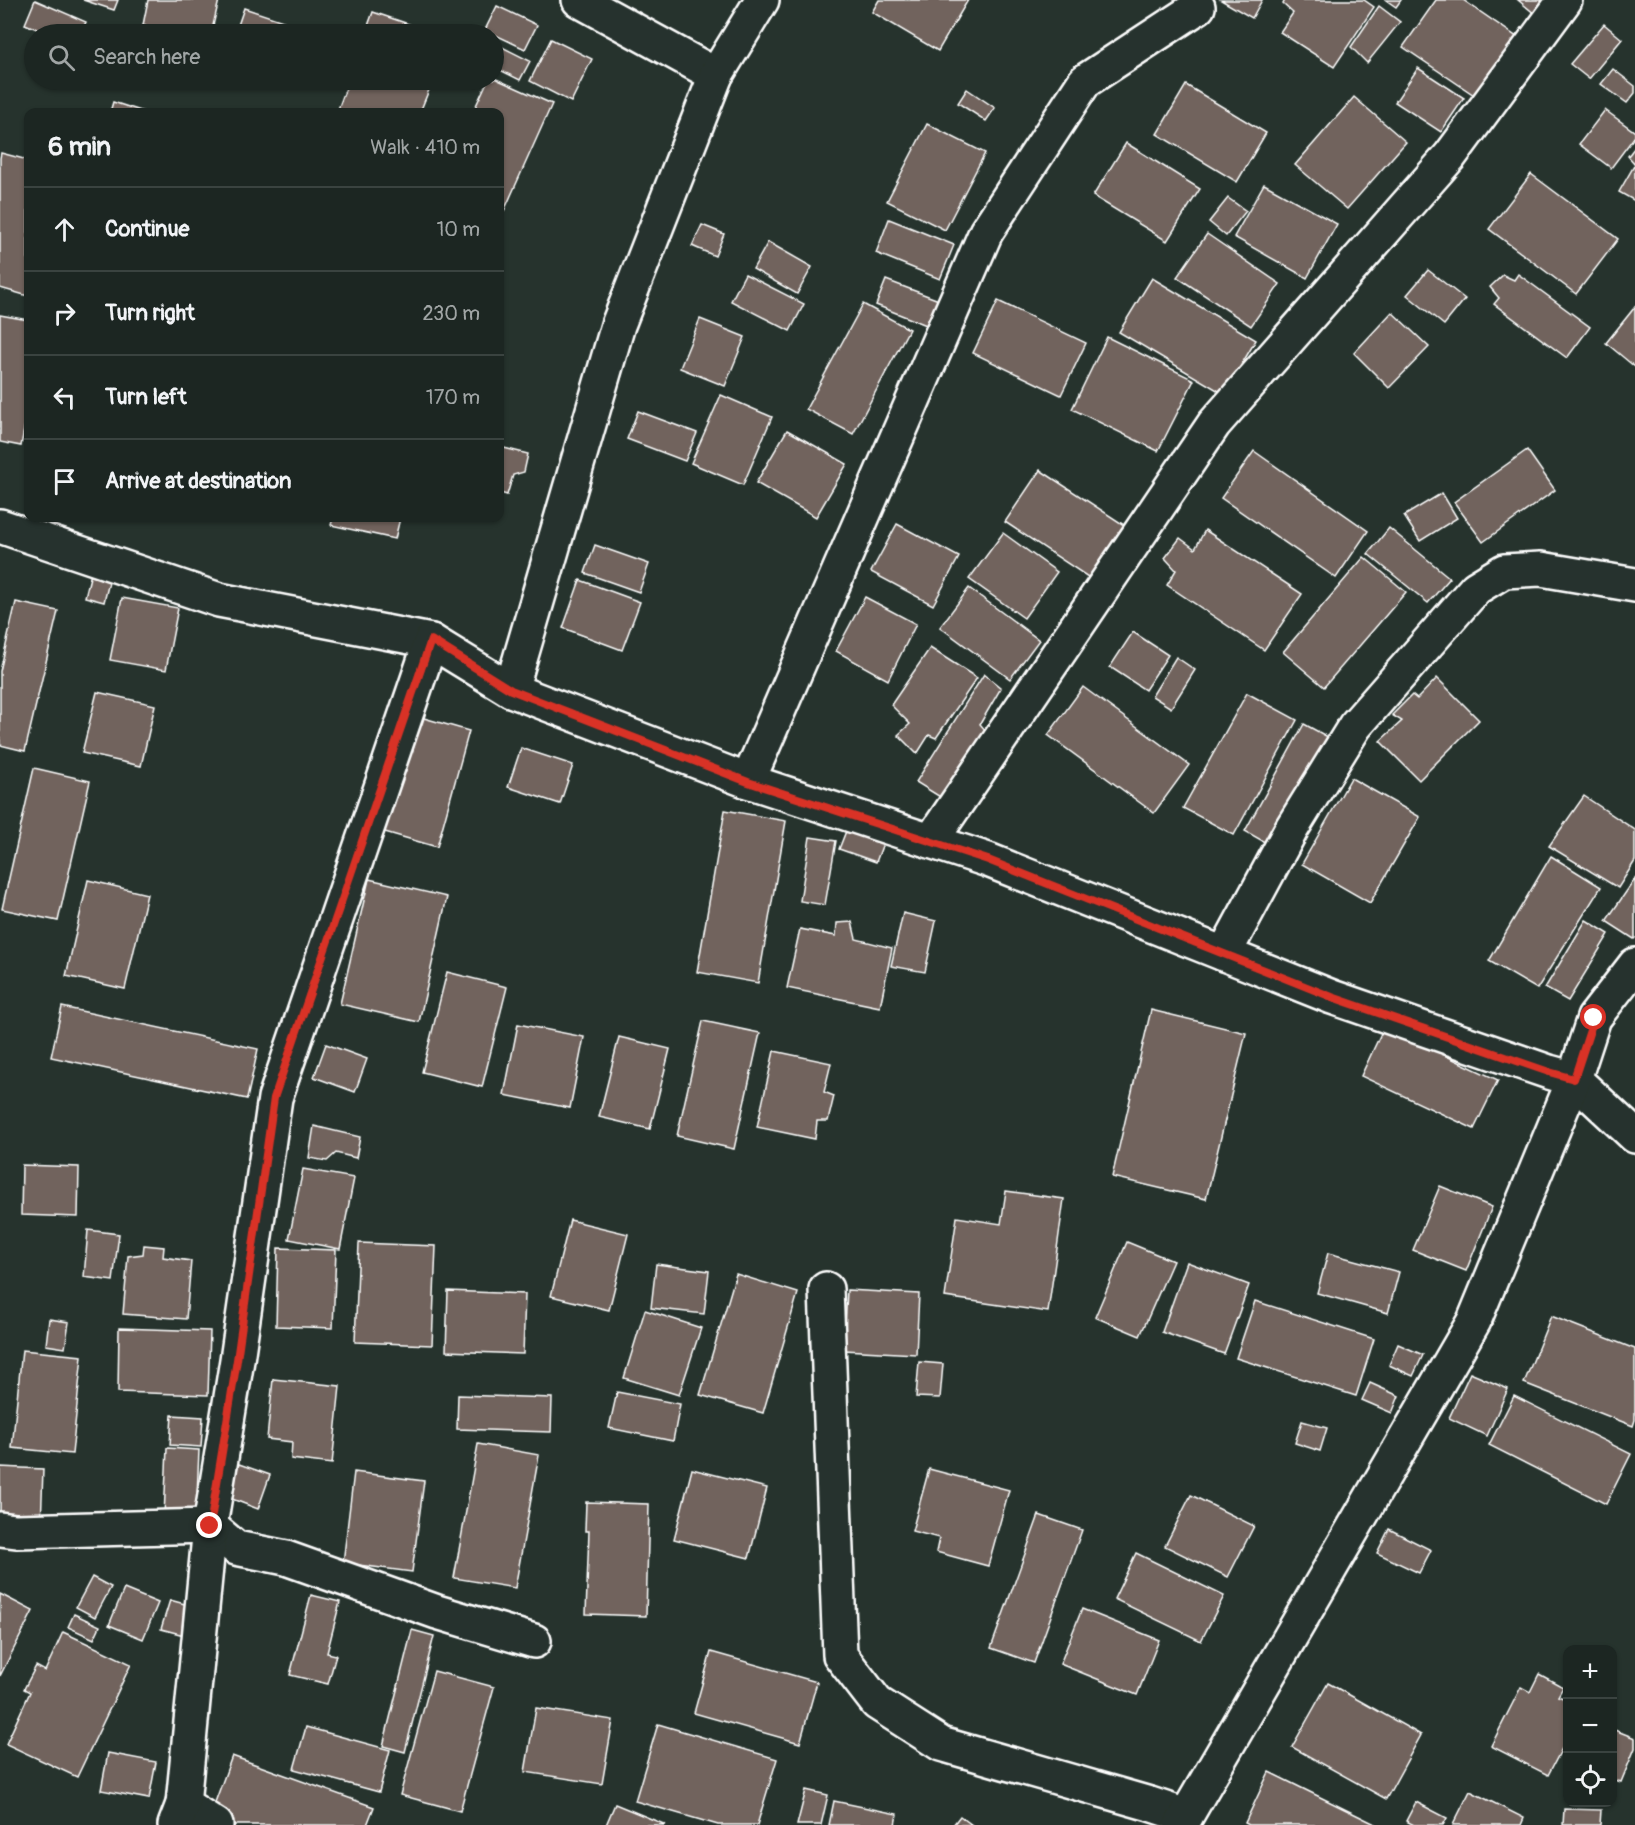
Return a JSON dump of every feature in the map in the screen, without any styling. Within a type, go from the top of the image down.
[{"type":"street","points":[[579,0],[716,75]]},
{"type":"street","points":[[511,690],[618,325],[716,75],[762,0]]},
{"type":"street","points":[[931,841],[1214,424],[1450,156],[1565,0]]},
{"type":"street","points":[[748,782],[986,232],[1085,81],[1198,7]]},
{"type":"street","points":[[0,526],[219,600],[431,640],[511,690],[748,782],[988,860],[1332,997],[1574,1079],[1635,1136]]},
{"type":"street","points":[[1224,954],[1292,828],[1355,726],[1476,588],[1504,571],[1541,569],[1635,585]]},
{"type":"street","points":[[216,1825],[179,1814],[210,1526],[237,1360],[274,1098],[431,640]]},
{"type":"street","points":[[826,1289],[840,1655],[877,1703],[941,1744],[1150,1804],[1184,1821],[1474,1321],[1574,1079],[1594,1018],[1635,965]]},
{"type":"street","points":[[0,1529],[16,1531],[210,1526],[236,1548],[286,1558],[437,1612],[534,1641]]},
{"type":"building","points":[[35,0],[86,22],[85,24],[25,24]]},
{"type":"building","points":[[83,0],[118,0],[114,10]]},
{"type":"building","points":[[148,0],[219,0],[213,24],[143,24]]},
{"type":"building","points":[[879,0],[968,0],[938,51],[872,12]]},
{"type":"building","points":[[1221,0],[1262,0],[1252,18]]},
{"type":"building","points":[[1285,0],[1364,0],[1374,7],[1334,67],[1280,32],[1293,13],[1283,4]]},
{"type":"building","points":[[1386,0],[1401,0],[1396,7]]},
{"type":"building","points":[[1436,0],[1463,0],[1524,42],[1483,101],[1403,47]]},
{"type":"building","points":[[1518,0],[1558,0],[1541,19]]},
{"type":"building","points":[[497,6],[537,25],[525,49],[504,39],[504,24],[488,24]]},
{"type":"building","points":[[1379,6],[1400,22],[1367,63],[1351,47]]},
{"type":"building","points":[[244,8],[292,24],[238,24]]},
{"type":"building","points":[[373,12],[408,24],[369,24]]},
{"type":"building","points":[[1604,24],[1622,39],[1589,79],[1570,64]]},
{"type":"building","points":[[551,39],[592,59],[571,102],[530,81]]},
{"type":"building","points":[[504,48],[530,61],[520,80],[504,72]]},
{"type":"building","points":[[1418,68],[1464,98],[1441,132],[1395,102]]},
{"type":"building","points":[[1613,69],[1635,86],[1635,93],[1627,103],[1601,84]]},
{"type":"building","points":[[504,82],[552,104],[504,211],[504,108],[475,108],[483,90],[504,90]]},
{"type":"building","points":[[1186,85],[1266,133],[1237,182],[1157,134]]},
{"type":"building","points":[[967,89],[995,108],[986,121],[958,103]]},
{"type":"building","points":[[345,90],[429,90],[422,108],[338,108]]},
{"type":"building","points":[[1354,97],[1406,142],[1347,209],[1295,165]]},
{"type":"building","points":[[113,102],[132,108],[111,108]]},
{"type":"building","points":[[1605,110],[1635,132],[1635,136],[1611,168],[1579,144]]},
{"type":"building","points":[[927,124],[985,153],[945,230],[887,201]]},
{"type":"building","points":[[1126,143],[1200,189],[1167,241],[1093,196]]},
{"type":"building","points":[[1635,147],[1635,164],[1628,156]]},
{"type":"building","points":[[1,153],[24,159],[24,295],[0,288]]},
{"type":"building","points":[[1635,164],[1635,201],[1619,192]]},
{"type":"building","points":[[1531,174],[1618,239],[1576,294],[1489,229]]},
{"type":"building","points":[[1264,184],[1337,224],[1307,278],[1234,237]]},
{"type":"building","points":[[1228,198],[1246,211],[1226,236],[1209,222]]},
{"type":"building","points":[[889,219],[954,245],[940,279],[876,253]]},
{"type":"building","points":[[702,225],[724,234],[715,256],[692,246]]},
{"type":"building","points":[[1207,234],[1280,284],[1251,326],[1177,277]]},
{"type":"building","points":[[768,242],[812,267],[797,294],[753,269]]},
{"type":"building","points":[[1428,270],[1465,299],[1444,325],[1407,295]]},
{"type":"building","points":[[745,274],[804,304],[790,331],[731,301]]},
{"type":"building","points":[[1518,274],[1590,327],[1567,358],[1494,304],[1499,298],[1490,287],[1503,275],[1514,280]]},
{"type":"building","points":[[1152,278],[1256,340],[1224,394],[1119,332]]},
{"type":"building","points":[[886,280],[944,302],[934,328],[876,305]]},
{"type":"building","points":[[998,301],[1086,343],[1061,395],[973,353]]},
{"type":"building","points":[[863,304],[909,329],[853,434],[806,409]]},
{"type":"building","points":[[1635,307],[1635,367],[1606,343]]},
{"type":"building","points":[[1392,312],[1429,347],[1389,388],[1354,353]]},
{"type":"building","points":[[0,315],[24,319],[24,430],[21,446],[0,442]]},
{"type":"building","points":[[700,319],[745,337],[725,386],[680,368]]},
{"type":"building","points":[[1107,337],[1194,380],[1158,451],[1072,409]]},
{"type":"building","points":[[721,395],[772,417],[743,485],[691,463]]},
{"type":"building","points":[[638,411],[697,433],[685,461],[627,439]]},
{"type":"building","points":[[787,430],[847,464],[816,517],[756,483]]},
{"type":"building","points":[[504,448],[528,454],[524,472],[513,475],[507,495],[504,494]]},
{"type":"building","points":[[1527,450],[1555,490],[1483,542],[1454,502]]},
{"type":"building","points":[[1254,451],[1368,531],[1336,578],[1221,498]]},
{"type":"building","points":[[1040,470],[1127,527],[1091,579],[1005,522]]},
{"type":"building","points":[[1442,493],[1457,518],[1420,541],[1404,516]]},
{"type":"building","points":[[332,522],[399,522],[395,539],[331,525]]},
{"type":"building","points":[[897,524],[959,557],[933,605],[871,572]]},
{"type":"building","points":[[1389,528],[1450,578],[1428,603],[1368,554]]},
{"type":"building","points":[[1205,530],[1302,594],[1264,650],[1167,585],[1176,570],[1165,558],[1180,538],[1195,549]]},
{"type":"building","points":[[1003,533],[1057,572],[1024,618],[969,579]]},
{"type":"building","points":[[595,545],[649,564],[639,592],[585,573]]},
{"type":"building","points":[[1364,557],[1406,592],[1324,687],[1283,652]]},
{"type":"building","points":[[91,573],[110,578],[104,602],[85,597]]},
{"type":"building","points":[[580,580],[640,602],[622,650],[563,628]]},
{"type":"building","points":[[969,588],[1039,640],[1010,679],[940,627]]},
{"type":"building","points":[[865,597],[916,624],[888,680],[836,651]]},
{"type":"building","points":[[122,598],[178,608],[166,670],[110,660]]},
{"type":"building","points":[[16,602],[58,611],[25,751],[0,745],[0,671]]},
{"type":"building","points":[[1133,632],[1168,655],[1145,690],[1110,667]]},
{"type":"building","points":[[930,648],[977,678],[936,738],[929,735],[917,754],[898,735],[910,724],[891,705]]},
{"type":"building","points":[[1176,657],[1195,670],[1171,708],[1152,696]]},
{"type":"building","points":[[984,674],[1001,688],[980,724],[987,732],[945,800],[916,782]]},
{"type":"building","points":[[1437,678],[1479,720],[1419,780],[1380,741],[1402,721],[1392,715],[1412,695],[1417,699]]},
{"type":"building","points":[[1083,687],[1189,765],[1154,813],[1048,735]]},
{"type":"building","points":[[97,692],[155,705],[141,766],[82,753]]},
{"type":"building","points":[[1247,693],[1297,720],[1234,835],[1183,808]]},
{"type":"building","points":[[410,714],[469,731],[437,847],[378,830]]},
{"type":"building","points":[[1304,724],[1328,737],[1268,844],[1245,831]]},
{"type":"building","points":[[521,748],[573,765],[560,804],[508,787]]},
{"type":"building","points":[[34,768],[90,781],[58,921],[2,909]]},
{"type":"building","points":[[1351,778],[1420,817],[1370,903],[1302,864]]},
{"type":"building","points":[[1584,796],[1635,830],[1635,861],[1618,888],[1549,846]]},
{"type":"building","points":[[725,810],[786,821],[758,983],[697,972]]},
{"type":"building","points":[[848,826],[885,838],[876,862],[839,849]]},
{"type":"building","points":[[810,837],[836,841],[825,905],[800,901]]},
{"type":"building","points":[[1551,856],[1601,887],[1537,989],[1489,961]]},
{"type":"building","points":[[369,879],[447,897],[419,1022],[340,1004]]},
{"type":"building","points":[[1635,879],[1635,938],[1634,939],[1606,921]]},
{"type":"building","points":[[88,880],[147,894],[125,989],[66,976]]},
{"type":"building","points":[[903,913],[936,921],[925,972],[891,966]]},
{"type":"building","points":[[1586,920],[1609,934],[1568,1001],[1545,988]]},
{"type":"building","points":[[852,922],[856,939],[892,948],[880,1007],[787,988],[800,929],[836,936],[837,923]]},
{"type":"building","points":[[447,972],[507,987],[482,1087],[422,1072]]},
{"type":"building","points":[[62,1007],[258,1049],[247,1099],[51,1057]]},
{"type":"building","points":[[1151,1010],[1246,1033],[1206,1199],[1112,1177]]},
{"type":"building","points":[[703,1021],[760,1033],[734,1149],[677,1136]]},
{"type":"building","points":[[518,1024],[584,1037],[570,1108],[504,1095]]},
{"type":"building","points":[[1384,1027],[1498,1080],[1474,1129],[1361,1076]]},
{"type":"building","points":[[619,1037],[670,1049],[650,1129],[599,1117]]},
{"type":"building","points":[[326,1044],[367,1059],[355,1092],[314,1077]]},
{"type":"building","points":[[774,1051],[831,1063],[824,1092],[834,1096],[828,1121],[817,1121],[815,1139],[757,1127]]},
{"type":"building","points":[[314,1126],[360,1137],[356,1158],[336,1153],[327,1161],[309,1158]]},
{"type":"building","points":[[22,1165],[79,1167],[78,1217],[21,1215]]},
{"type":"building","points":[[303,1169],[354,1178],[340,1249],[289,1239]]},
{"type":"building","points":[[1440,1186],[1492,1207],[1466,1271],[1413,1250]]},
{"type":"building","points":[[1006,1191],[1064,1199],[1048,1312],[945,1297],[957,1217],[1001,1224]]},
{"type":"building","points":[[570,1220],[628,1234],[609,1310],[551,1296]]},
{"type":"building","points":[[88,1230],[119,1234],[113,1281],[84,1277]]},
{"type":"building","points":[[1127,1242],[1173,1261],[1140,1336],[1095,1317]]},
{"type":"building","points":[[359,1243],[436,1246],[432,1345],[355,1342]]},
{"type":"building","points":[[144,1245],[164,1247],[163,1257],[191,1261],[186,1319],[123,1314],[128,1256],[143,1254]]},
{"type":"building","points":[[278,1248],[336,1250],[333,1328],[276,1326]]},
{"type":"building","points":[[1328,1253],[1399,1272],[1388,1313],[1317,1293]]},
{"type":"building","points":[[1187,1262],[1249,1285],[1224,1354],[1162,1332]]},
{"type":"building","points":[[656,1264],[709,1271],[704,1314],[651,1308]]},
{"type":"building","points":[[736,1274],[798,1293],[763,1413],[700,1395]]},
{"type":"building","points":[[847,1290],[919,1294],[916,1354],[844,1350]]},
{"type":"building","points":[[448,1291],[525,1294],[523,1354],[446,1351]]},
{"type":"building","points":[[1255,1301],[1374,1339],[1356,1396],[1236,1358]]},
{"type":"building","points":[[645,1310],[701,1328],[679,1395],[624,1378]]},
{"type":"building","points":[[1551,1316],[1635,1349],[1635,1420],[1633,1426],[1524,1383]]},
{"type":"building","points":[[49,1319],[69,1322],[65,1348],[46,1345]]},
{"type":"building","points":[[119,1328],[210,1331],[208,1395],[118,1392]]},
{"type":"building","points":[[1398,1344],[1423,1355],[1413,1376],[1389,1365]]},
{"type":"building","points":[[22,1350],[82,1356],[72,1454],[12,1448]]},
{"type":"building","points":[[919,1362],[943,1364],[940,1398],[916,1397]]},
{"type":"building","points":[[1470,1373],[1508,1389],[1487,1436],[1449,1418]]},
{"type":"building","points":[[273,1379],[340,1386],[332,1464],[291,1459],[292,1442],[267,1439]]},
{"type":"building","points":[[1370,1383],[1399,1396],[1392,1413],[1362,1400]]},
{"type":"building","points":[[617,1392],[680,1404],[673,1441],[609,1428]]},
{"type":"building","points":[[458,1395],[552,1398],[551,1432],[457,1429]]},
{"type":"building","points":[[1514,1396],[1631,1454],[1606,1504],[1489,1445]]},
{"type":"building","points":[[172,1415],[203,1417],[201,1447],[170,1445]]},
{"type":"building","points":[[1302,1421],[1327,1428],[1320,1451],[1295,1443]]},
{"type":"building","points":[[478,1444],[539,1455],[515,1588],[454,1578]]},
{"type":"building","points":[[167,1448],[199,1450],[196,1518],[164,1517]]},
{"type":"building","points":[[239,1464],[270,1475],[258,1509],[227,1497]]},
{"type":"building","points":[[0,1467],[43,1469],[41,1526],[0,1525]]},
{"type":"building","points":[[692,1469],[767,1488],[749,1558],[674,1539]]},
{"type":"building","points":[[929,1469],[1009,1490],[988,1566],[936,1552],[939,1538],[912,1531]]},
{"type":"building","points":[[354,1472],[424,1481],[412,1572],[343,1563]]},
{"type":"building","points":[[1191,1495],[1254,1526],[1228,1577],[1165,1546]]},
{"type":"building","points":[[586,1502],[649,1504],[646,1616],[586,1614],[589,1531],[585,1531]]},
{"type":"building","points":[[1039,1515],[1082,1530],[1034,1663],[991,1648]]},
{"type":"building","points":[[1389,1529],[1431,1550],[1419,1573],[1377,1553]]},
{"type":"building","points":[[1136,1553],[1224,1596],[1201,1641],[1114,1599]]},
{"type":"building","points":[[92,1577],[111,1587],[95,1617],[76,1607]]},
{"type":"building","points":[[124,1589],[158,1603],[143,1639],[109,1625]]},
{"type":"building","points":[[0,1594],[33,1611],[0,1676]]},
{"type":"building","points":[[311,1595],[340,1602],[327,1653],[336,1655],[328,1684],[290,1675]]},
{"type":"building","points":[[170,1600],[192,1606],[184,1635],[161,1629]]},
{"type":"building","points":[[1082,1609],[1159,1640],[1137,1695],[1060,1664]]},
{"type":"building","points":[[74,1614],[100,1626],[94,1639],[68,1627]]},
{"type":"building","points":[[412,1630],[434,1636],[405,1752],[383,1746]]},
{"type":"building","points":[[63,1632],[131,1664],[77,1777],[6,1744],[30,1692],[24,1689],[36,1666],[45,1671]]},
{"type":"building","points":[[711,1652],[817,1682],[800,1743],[694,1713]]},
{"type":"building","points":[[434,1671],[494,1687],[460,1811],[400,1795]]},
{"type":"building","points":[[1539,1674],[1563,1687],[1558,1696],[1563,1698],[1563,1746],[1548,1775],[1491,1746],[1521,1687],[1530,1692]]},
{"type":"building","points":[[1328,1683],[1421,1735],[1386,1799],[1292,1747]]},
{"type":"building","points":[[536,1708],[613,1720],[602,1784],[525,1772]]},
{"type":"building","points":[[658,1724],[777,1759],[757,1825],[718,1825],[635,1801]]},
{"type":"building","points":[[306,1727],[390,1750],[379,1792],[294,1769]]},
{"type":"building","points":[[1617,1731],[1635,1738],[1635,1748],[1621,1782],[1617,1781]]},
{"type":"building","points":[[108,1753],[156,1762],[149,1799],[101,1790]]},
{"type":"building","points":[[232,1756],[374,1807],[367,1825],[234,1825],[210,1816]]},
{"type":"building","points":[[1269,1772],[1377,1825],[1249,1825],[1245,1823]]},
{"type":"building","points":[[806,1790],[828,1795],[821,1825],[797,1825]]},
{"type":"building","points":[[1470,1791],[1524,1818],[1521,1825],[1453,1825]]},
{"type":"building","points":[[834,1801],[897,1814],[895,1825],[829,1825]]},
{"type":"building","points":[[1416,1802],[1447,1818],[1443,1825],[1414,1825],[1406,1821]]},
{"type":"building","points":[[615,1804],[666,1825],[606,1825]]},
{"type":"building","points":[[1564,1809],[1601,1810],[1600,1825],[1563,1825]]},
{"type":"building","points":[[960,1816],[972,1825],[953,1825]]},
{"type":"route","points":[[210,1526],[237,1360],[274,1098],[431,640],[511,690],[748,782],[988,860],[1332,997],[1549,1072],[1574,1079],[1594,1018]]}]
